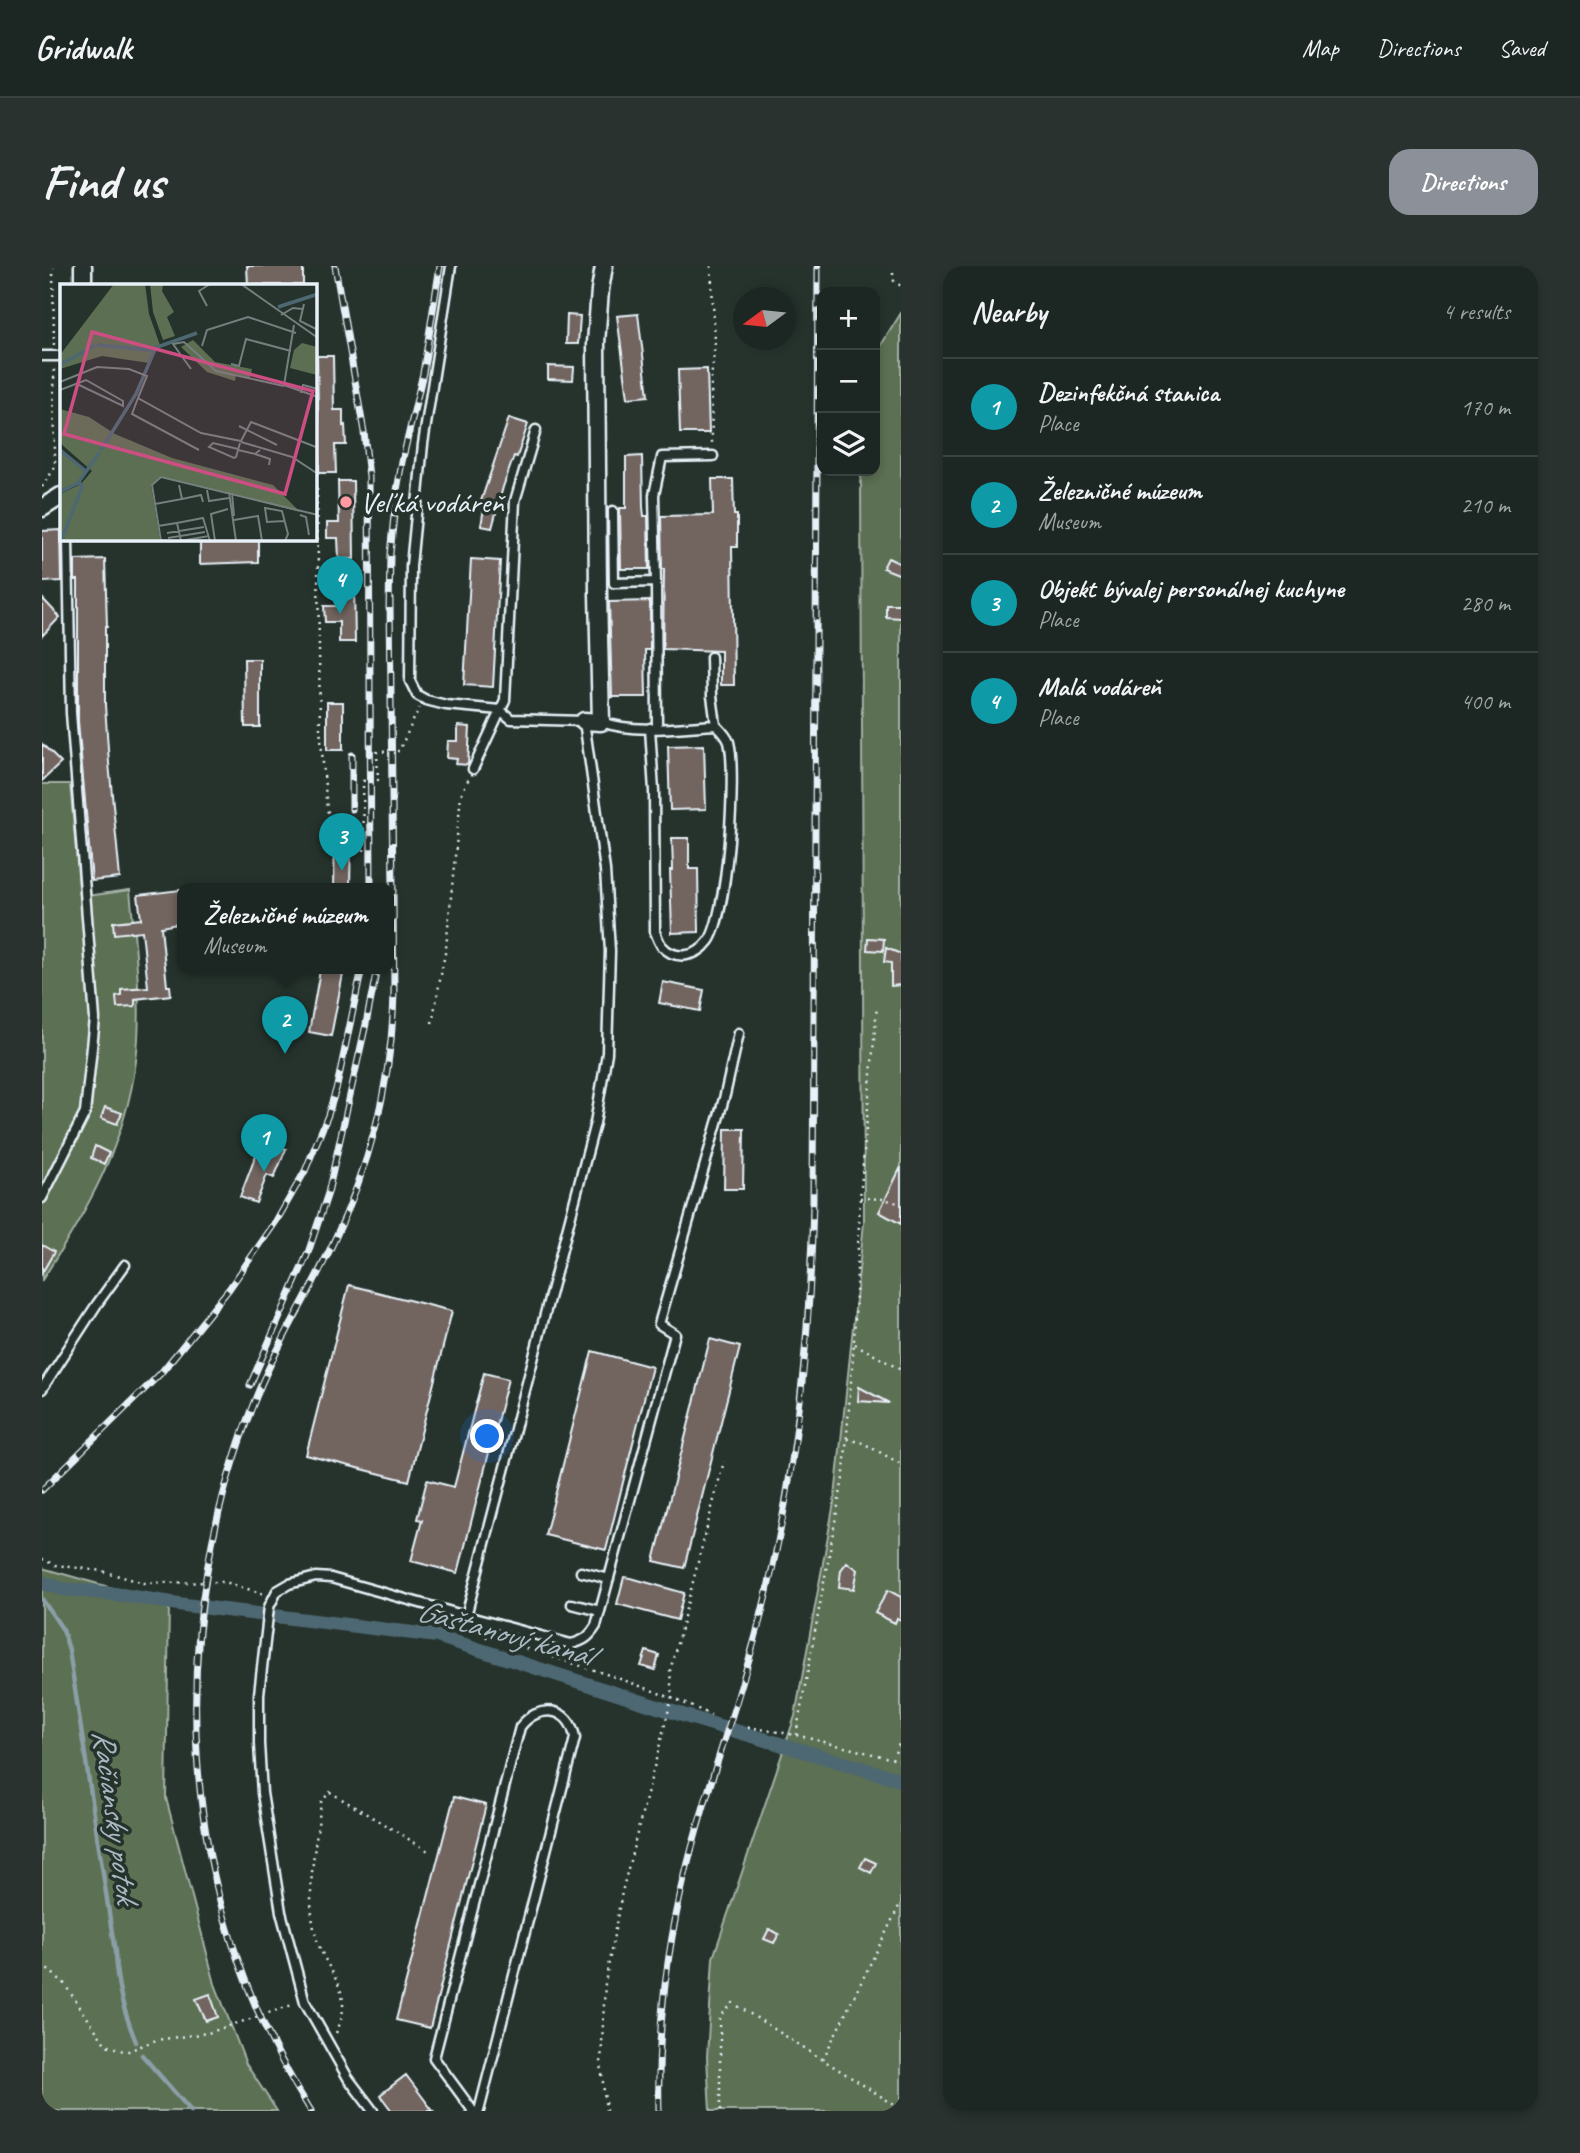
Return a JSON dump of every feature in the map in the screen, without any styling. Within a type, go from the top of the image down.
[{"type":"street","points":[[83,266],[83,284]]},
{"type":"street","points":[[584,721],[601,722],[596,343],[604,266]]},
{"type":"street","points":[[42,508],[60,499]]},
{"type":"lane","points":[[451,266],[423,444],[411,566],[410,681],[422,698],[446,705],[500,710],[511,719],[584,721],[605,870],[610,951],[607,1053],[595,1124],[468,1617]]},
{"type":"lane","points":[[42,356],[57,356]]},
{"type":"lane","points":[[473,769],[505,700],[515,501],[536,430]]},
{"type":"lane","points":[[711,657],[716,725],[728,739],[731,756],[733,792],[727,856],[721,907],[709,942],[693,955],[676,955],[661,946],[655,932],[654,495],[662,457],[713,456]]},
{"type":"lane","points":[[613,511],[614,583],[656,582]]},
{"type":"lane","points":[[42,1198],[85,1113],[95,1019],[71,713],[68,541]]},
{"type":"lane","points":[[601,722],[614,726],[654,728],[716,725]]},
{"type":"lane","points":[[373,2111],[348,2078],[305,2002],[281,1912],[262,1793],[259,1744],[259,1694],[269,1607],[277,1591],[289,1584],[316,1577],[331,1578],[571,1644],[590,1636],[596,1626],[675,1334],[659,1324],[725,1096],[739,1033]]},
{"type":"lane","points":[[42,1389],[125,1265]]},
{"type":"lane","points":[[581,1572],[609,1579]]},
{"type":"lane","points":[[572,1604],[600,1611]]},
{"type":"lane","points":[[473,2111],[434,2058],[520,1727],[535,1712],[556,1712],[567,1718],[573,1727],[575,1738],[478,2111]]},
{"type":"path","points":[[42,487],[55,464],[57,356],[53,266]]},
{"type":"path","points":[[711,266],[715,341],[711,380],[713,456]]},
{"type":"path","points":[[893,266],[893,280],[901,286]]},
{"type":"path","points":[[317,489],[320,728],[327,810],[330,816]]},
{"type":"path","points":[[365,851],[363,781],[378,780],[377,752],[399,751],[422,698]]},
{"type":"path","points":[[432,1023],[446,948],[461,795],[473,769]]},
{"type":"path","points":[[796,1735],[844,1473],[854,1343],[860,1198],[877,1006]]},
{"type":"path","points":[[860,1198],[884,1199],[901,1204]]},
{"type":"path","points":[[854,1343],[901,1370]]},
{"type":"path","points":[[847,1439],[863,1443],[901,1464]]},
{"type":"path","points":[[606,2111],[601,2064],[605,1983],[622,1892],[672,1697],[670,1671],[724,1461]]},
{"type":"path","points":[[42,1559],[55,1565],[102,1571],[144,1583],[225,1582],[274,1598]]},
{"type":"path","points":[[468,1617],[486,1637],[672,1697],[711,1715]]},
{"type":"path","points":[[748,1727],[796,1735],[901,1761]]},
{"type":"path","points":[[892,1759],[901,1740]]},
{"type":"path","points":[[330,2046],[341,2021],[344,1994],[317,1942],[310,1898],[321,1802],[330,1792],[430,1852]]},
{"type":"path","points":[[823,2059],[901,1902]]},
{"type":"path","points":[[42,1965],[63,1982],[106,2045],[126,2052],[156,2040],[208,2033],[305,2002]]},
{"type":"path","points":[[720,2111],[720,2017],[733,2003],[901,2109]]},
{"type":"green space","points":[[901,313],[901,2111],[710,2111],[707,2057],[713,1958],[795,1716],[835,1497],[864,1223],[861,476],[880,476],[880,347]]},
{"type":"green space","points":[[42,784],[70,784],[80,897],[130,890],[139,1019],[131,1091],[113,1149],[74,1229],[42,1280]]},
{"type":"green space","points":[[42,1568],[169,1604],[166,1798],[215,1984],[246,2064],[277,2111],[42,2111]]},
{"type":"building","points":[[247,266],[303,266],[303,284],[248,284]]},
{"type":"building","points":[[638,314],[648,396],[628,398],[617,316]]},
{"type":"building","points":[[567,315],[580,316],[578,344],[566,344]]},
{"type":"building","points":[[317,356],[333,356],[334,410],[343,410],[346,445],[335,445],[336,473],[319,473]]},
{"type":"building","points":[[548,366],[574,367],[573,380],[548,379]]},
{"type":"building","points":[[707,369],[709,433],[680,433],[678,370]]},
{"type":"building","points":[[509,418],[528,424],[503,487],[492,528],[481,526],[484,508],[479,507]]},
{"type":"building","points":[[642,456],[643,507],[644,516],[648,516],[649,569],[621,569],[620,508],[626,508],[626,457]]},
{"type":"building","points":[[712,479],[733,479],[734,515],[737,515],[737,547],[732,547],[734,685],[721,685],[721,651],[663,649],[664,569],[661,516],[713,515]]},
{"type":"building","name":"Veľká vodáreň","points":[[338,481],[353,481],[354,559],[339,559],[338,538],[327,538],[327,523],[339,523]]},
{"type":"building","points":[[60,530],[62,581],[42,582],[42,531]]},
{"type":"building","points":[[200,541],[258,541],[258,562],[200,564]]},
{"type":"building","points":[[888,558],[901,564],[901,575],[883,568]]},
{"type":"building","points":[[105,559],[105,705],[120,878],[92,881],[78,721],[78,580],[75,580],[75,560]]},
{"type":"building","points":[[471,559],[500,561],[493,687],[464,685]]},
{"type":"building","points":[[339,585],[354,585],[355,642],[339,642],[339,622],[325,622],[324,606],[339,606]]},
{"type":"building","points":[[42,598],[60,617],[42,636]]},
{"type":"building","points":[[650,601],[650,650],[645,650],[646,697],[612,697],[609,602]]},
{"type":"building","points":[[886,604],[901,604],[901,618],[886,617]]},
{"type":"building","points":[[244,659],[260,659],[260,727],[245,727]]},
{"type":"building","points":[[327,702],[343,702],[343,750],[327,750]]},
{"type":"building","points":[[458,726],[470,727],[468,765],[456,764],[457,759],[447,758],[448,741],[458,741]]},
{"type":"building","points":[[42,744],[61,763],[42,781]]},
{"type":"building","points":[[704,745],[706,809],[670,810],[668,746]]},
{"type":"building","points":[[335,832],[351,833],[350,883],[334,883]]},
{"type":"building","points":[[672,838],[689,838],[689,869],[698,869],[699,932],[672,933]]},
{"type":"building","points":[[177,890],[177,924],[161,927],[167,986],[170,986],[171,995],[135,999],[135,1006],[117,1007],[116,996],[121,995],[121,989],[148,987],[142,931],[114,934],[113,922],[141,919],[138,895]]},
{"type":"building","points":[[868,938],[884,939],[883,951],[867,950]]},
{"type":"building","points":[[886,948],[901,954],[901,985],[891,986],[891,963],[884,962]]},
{"type":"building","points":[[319,974],[343,974],[331,1036],[309,1032]]},
{"type":"building","points":[[663,982],[704,990],[700,1011],[659,1003]]},
{"type":"building","points":[[105,1107],[122,1113],[117,1124],[101,1118]]},
{"type":"building","points":[[725,1129],[744,1129],[743,1189],[724,1189]]},
{"type":"building","points":[[268,1141],[286,1149],[274,1178],[267,1175],[256,1203],[240,1197],[256,1155],[262,1157]]},
{"type":"building","points":[[95,1146],[109,1153],[104,1164],[91,1158]]},
{"type":"building","points":[[901,1167],[901,1224],[879,1212]]},
{"type":"building","points":[[42,1245],[54,1252],[42,1273]]},
{"type":"building","points":[[349,1285],[452,1311],[409,1481],[306,1455]]},
{"type":"building","points":[[710,1339],[740,1347],[684,1568],[654,1561]]},
{"type":"building","points":[[592,1351],[652,1367],[606,1550],[545,1535]]},
{"type":"building","points":[[484,1373],[508,1379],[458,1573],[411,1561],[422,1520],[417,1519],[427,1480],[454,1487]]},
{"type":"building","points":[[859,1387],[889,1403],[858,1401]]},
{"type":"building","points":[[847,1562],[858,1570],[854,1589],[839,1587],[841,1570]]},
{"type":"building","points":[[624,1577],[684,1593],[677,1620],[617,1604]]},
{"type":"building","points":[[888,1590],[901,1597],[901,1620],[897,1618],[895,1623],[875,1613]]},
{"type":"building","points":[[646,1651],[659,1655],[655,1670],[641,1666]]},
{"type":"building","points":[[454,1797],[486,1805],[430,2028],[396,2020]]},
{"type":"building","points":[[865,1858],[876,1863],[871,1873],[860,1867]]},
{"type":"building","points":[[769,1929],[779,1934],[774,1943],[764,1939]]},
{"type":"building","points":[[210,1994],[218,2017],[206,2021],[196,1999]]},
{"type":"building","points":[[406,2075],[433,2111],[392,2111],[380,2095]]},
{"type":"waterway","name":"Gaštanový kanál","points":[[42,1582],[62,1589],[437,1636],[692,1718],[901,1780]]},
{"type":"waterway","name":"Račiansky potok","points":[[42,1599],[63,1630],[69,1650],[119,1987],[136,2042]]},
{"type":"waterway","name":"Račiansky potok","points":[[142,2055],[191,2111]]},
{"type":"railway","points":[[335,266],[364,432],[369,477],[371,883]]},
{"type":"railway","points":[[389,608],[390,554],[396,496],[423,373],[440,266]]},
{"type":"railway","points":[[659,2111],[661,2022],[678,1904],[693,1842],[752,1648],[773,1565],[792,1462],[809,1307],[813,1202],[818,266]]},
{"type":"railway","points":[[390,599],[393,883]]},
{"type":"railway","points":[[352,755],[352,809]]},
{"type":"railway","points":[[42,1490],[160,1374],[229,1289],[277,1220],[305,1171],[328,1115],[337,1086],[361,974]]},
{"type":"railway","points":[[250,1385],[308,1253],[328,1193],[376,974]]},
{"type":"railway","points":[[311,2111],[265,2027],[231,1939],[208,1848],[197,1755],[197,1661],[208,1567],[229,1475],[261,1385],[324,1261],[346,1213],[368,1152],[389,1057],[394,974]]},
{"type":"place","name":"Veľká vodáreň","points":[[346,502]]},
{"type":"place","name":"Malá vodáreň","points":[[340,614]]},
{"type":"place","name":"Objekt bývalej personálnej kuchyne","points":[[342,871]]},
{"type":"place","name":"Železničné múzeum","points":[[285,1054]]},
{"type":"place","name":"Dezinfekčná stanica","points":[[264,1172]]}]
